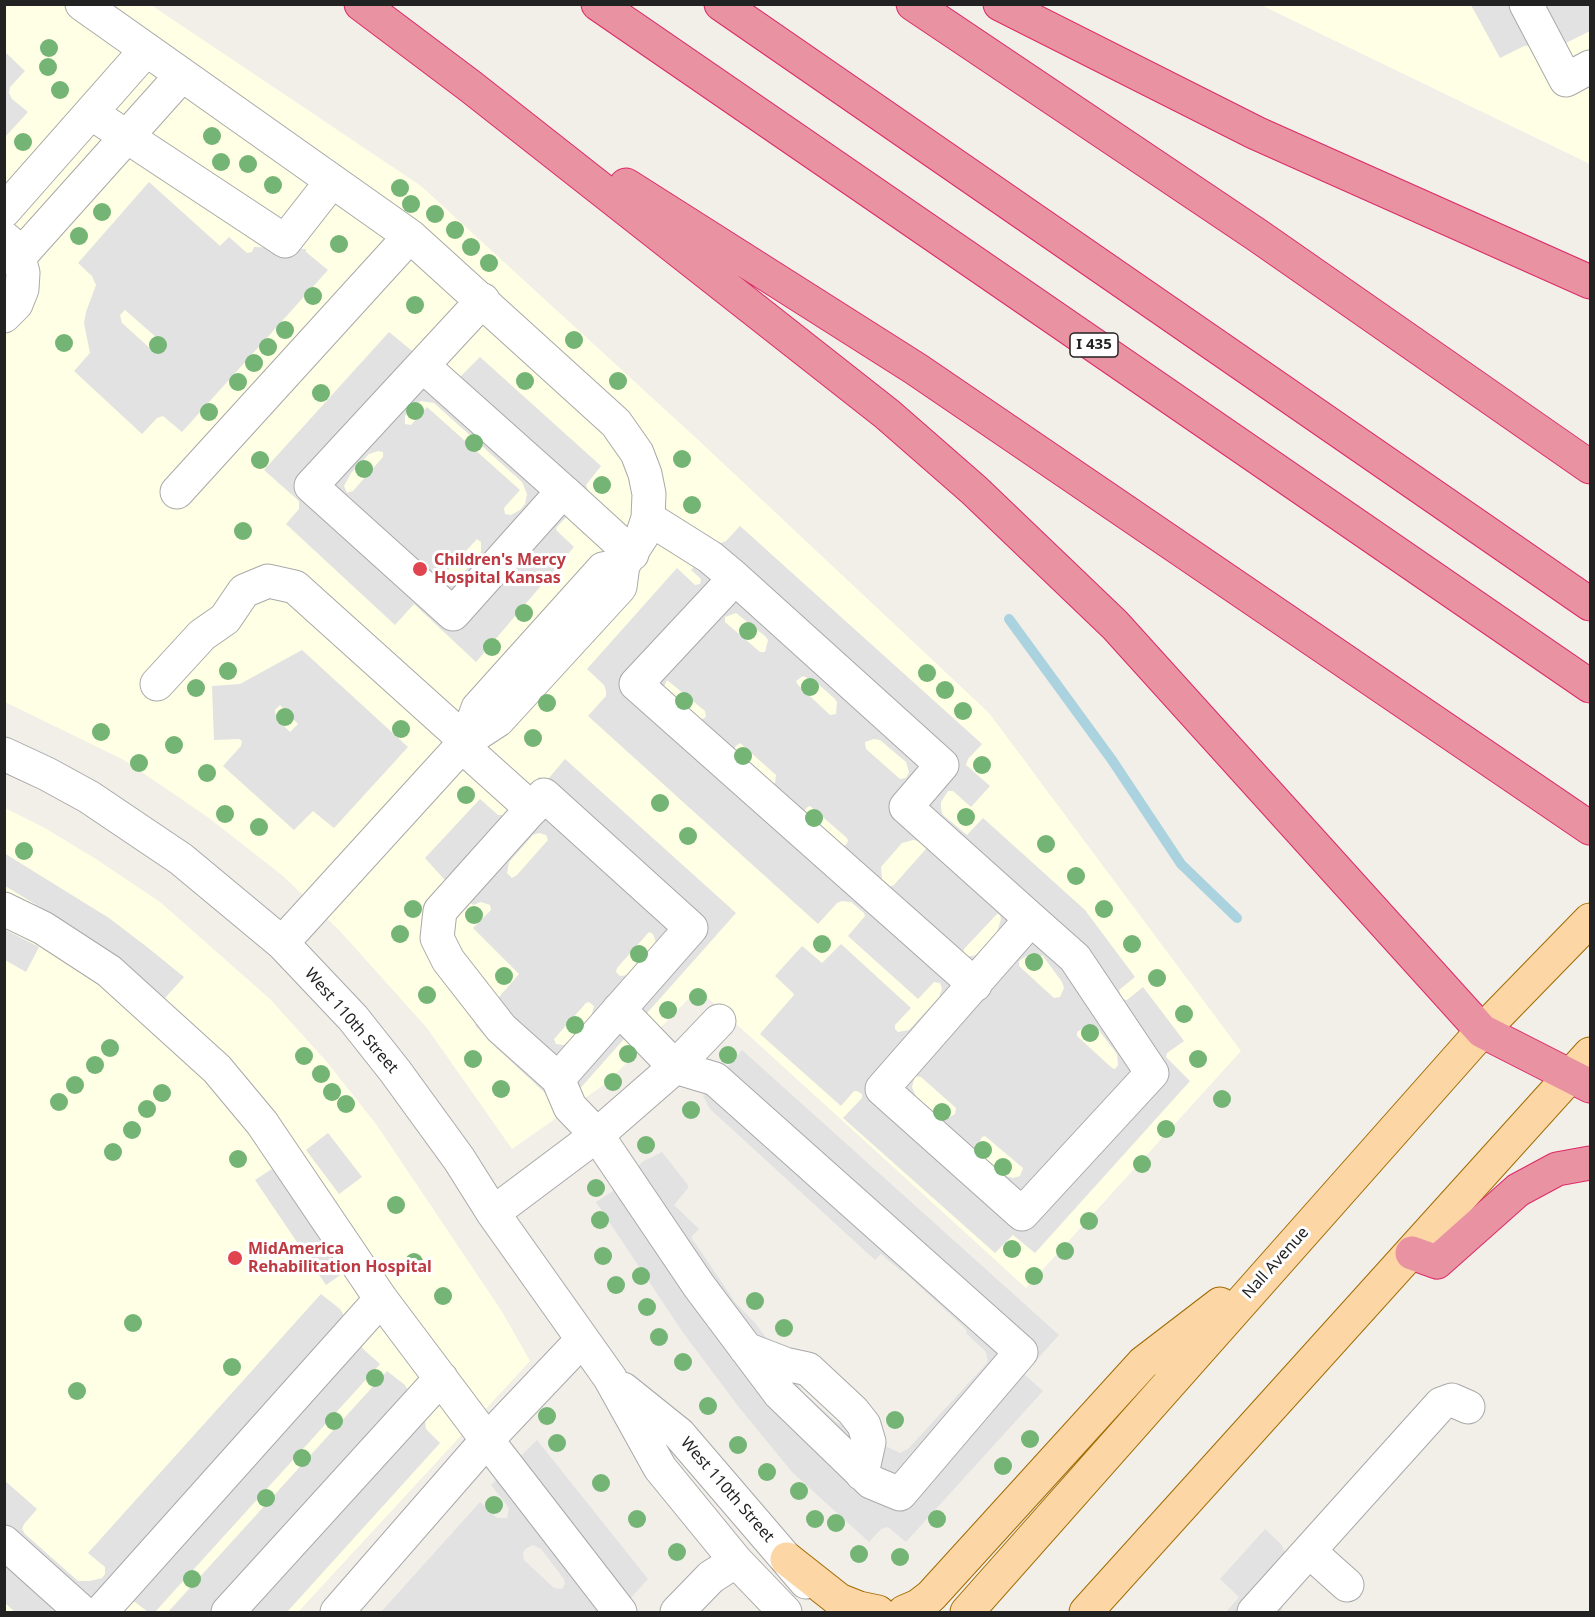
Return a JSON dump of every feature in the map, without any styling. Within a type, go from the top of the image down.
[{"type":"highway","points":[[361,4],[470,86],[887,414],[974,490],[1115,625],[1482,1031],[1584,1072]]},
{"type":"highway","name":"I 435","points":[[598,4],[1590,686]]},
{"type":"highway","points":[[721,4],[1590,604]]},
{"type":"highway","points":[[913,4],[1267,242],[1590,467]]},
{"type":"highway","points":[[1000,4],[1256,133],[1590,282]]},
{"type":"highway","points":[[470,86],[916,369],[1590,828]]},
{"type":"highway","points":[[1412,1253],[1437,1262],[1518,1190],[1557,1169],[1590,1163]]},
{"type":"main road","name":"Nall Avenue","points":[[967,1612],[1482,1031],[1590,920]]},
{"type":"main road","points":[[1086,1612],[1412,1253],[1584,1072]]},
{"type":"main road","points":[[904,1612],[932,1596],[1143,1363],[1279,1260]]},
{"type":"main road","points":[[787,1559],[839,1600],[878,1612]]},
{"type":"street","points":[[82,4],[410,236],[616,423],[637,453],[645,474],[649,494],[648,518],[642,536],[627,559],[603,569],[478,708],[466,741],[282,943]]},
{"type":"street","points":[[1526,4],[1566,80],[1590,67]]},
{"type":"street","points":[[4,211],[146,50]]},
{"type":"street","points":[[4,316],[16,304],[22,289],[23,273],[12,247],[127,137],[182,75]]},
{"type":"street","points":[[91,113],[285,241],[333,181]]},
{"type":"street","points":[[177,492],[410,236]]},
{"type":"street","points":[[483,300],[311,486],[453,614],[563,491]]},
{"type":"street","points":[[423,366],[563,491],[627,559]]},
{"type":"street","points":[[648,518],[710,557],[735,578],[942,765],[906,807],[1032,919],[1075,958],[1152,1072],[1022,1214],[882,1089],[1032,919]]},
{"type":"street","points":[[735,578],[636,684],[975,985]]},
{"type":"street","points":[[157,684],[202,635],[225,619],[244,591],[268,581],[295,587],[466,741],[473,756],[538,802],[691,928],[558,1079]]},
{"type":"street","name":"West 110th Street","points":[[4,753],[47,774],[133,825],[197,872],[282,943],[353,1018],[459,1159],[493,1213],[610,1378],[660,1468],[735,1561],[785,1612]]},
{"type":"street","points":[[538,802],[440,911],[437,938],[448,960],[501,1028],[558,1079],[570,1107],[597,1135],[699,1286],[780,1394],[871,1482],[900,1494],[1021,1352],[715,1079],[675,1067],[619,1009]]},
{"type":"street","points":[[4,909],[43,928],[109,970],[217,1069],[262,1122],[381,1299],[620,1612]]},
{"type":"street","points":[[493,1213],[597,1135],[675,1067],[719,1021]]},
{"type":"street","points":[[101,1612],[381,1299]]},
{"type":"street","points":[[337,1612],[487,1440],[582,1340]]},
{"type":"street","points":[[228,1612],[441,1378]]},
{"type":"street","name":"West 110th Street","points":[[610,1378],[679,1434],[833,1612]]},
{"type":"street","points":[[1254,1612],[1441,1404],[1452,1400],[1468,1407]]},
{"type":"street","points":[[4,1542],[82,1612]]},
{"type":"street","points":[[1309,1551],[1347,1585]]},
{"type":"street","points":[[677,1612],[711,1577],[735,1561]]},
{"type":"shaded area","name":"Children's Mercy Hospital Kansas","points":[[4,5],[151,5],[421,186],[695,437],[989,713],[1241,1051],[1026,1288],[698,989],[608,1082],[512,1149],[427,1028],[339,930],[283,876],[209,818],[124,760],[5,702]]},
{"type":"shaded area","points":[[1261,5],[1590,5],[1590,164]]},
{"type":"shaded area","points":[[1471,5],[1590,5],[1590,31],[1566,43],[1524,46],[1500,58]]},
{"type":"shaded area","points":[[5,52],[25,71],[10,87],[9,93],[12,99],[28,112],[5,137]]},
{"type":"shaded area","points":[[149,182],[220,246],[229,237],[247,253],[252,252],[254,247],[306,249],[306,252],[328,270],[182,432],[163,416],[157,418],[142,434],[74,371],[90,353],[84,323],[96,285],[92,276],[78,263]],"holes":[[[125,310],[164,344],[165,348],[162,352],[154,352],[122,323],[120,315]]]},
{"type":"shaded area","points":[[389,332],[411,350],[460,377],[480,357],[601,466],[586,485],[589,493],[556,528],[574,547],[476,662],[414,604],[395,625],[286,524],[299,509],[299,501],[264,470]],"holes":[[[421,401],[434,403],[522,482],[527,494],[525,504],[520,510],[511,515],[505,514],[504,508],[520,490],[427,407],[411,425],[405,424],[405,416],[409,408]],[[383,452],[383,457],[353,491],[347,493],[344,486],[351,473],[369,454]],[[477,539],[481,542],[481,552],[458,579],[447,582],[443,579],[444,574]]]},
{"type":"shaded area","points":[[740,526],[982,744],[968,759],[966,765],[990,786],[971,807],[953,791],[948,791],[941,802],[943,815],[967,835],[983,818],[1085,910],[1135,977],[1119,990],[1122,999],[1127,1000],[1143,987],[1184,1041],[1167,1053],[1166,1057],[1190,1081],[1035,1253],[1013,1235],[995,1253],[843,1118],[862,1098],[862,1094],[854,1091],[841,1106],[760,1034],[794,995],[775,976],[802,946],[822,963],[841,944],[911,1008],[895,1025],[898,1032],[909,1030],[939,997],[942,989],[940,983],[934,982],[918,999],[848,936],[865,916],[851,902],[837,903],[818,924],[588,716],[606,696],[606,691],[604,685],[587,669],[677,568],[695,585],[700,584],[701,579],[691,570],[716,541],[721,543],[726,541]],"holes":[[[736,613],[768,640],[765,652],[760,652],[725,622],[725,617]],[[803,676],[817,683],[835,699],[836,714],[830,715],[798,685],[796,681]],[[667,680],[705,711],[706,717],[698,721],[663,689]],[[880,740],[906,762],[909,772],[906,778],[900,779],[866,749],[865,742]],[[740,743],[776,775],[775,783],[772,784],[734,752],[735,747]],[[810,806],[847,838],[848,841],[843,846],[804,814],[806,808]],[[918,841],[926,848],[894,885],[889,887],[882,879],[881,867],[902,843]],[[997,914],[1000,915],[997,932],[976,955],[967,957],[963,954],[964,949]],[[1031,953],[1043,956],[1064,988],[1060,997],[1054,998],[1019,966],[1019,961]],[[1086,1026],[1098,1029],[1117,1054],[1118,1065],[1115,1069],[1077,1036],[1077,1032]],[[915,1076],[921,1077],[956,1108],[955,1114],[948,1118],[940,1117],[916,1097],[912,1087]],[[985,1136],[1023,1168],[1020,1176],[1013,1178],[1003,1175],[981,1155],[978,1144]]]},
{"type":"shaded area","points":[[302,650],[408,747],[334,828],[313,811],[294,830],[223,766],[241,746],[242,741],[239,739],[214,740],[212,686],[240,684]],"holes":[[[280,705],[298,724],[290,732],[276,718],[275,710]]]},
{"type":"shaded area","points":[[565,759],[736,913],[576,1093],[557,1104],[489,1041],[475,1025],[519,974],[473,928],[491,910],[490,905],[481,902],[473,905],[425,858],[480,799],[498,815],[504,815],[539,777],[544,780],[549,778]],"holes":[[[539,833],[546,835],[548,840],[512,878],[507,873],[509,862],[533,835]],[[649,932],[653,934],[656,943],[628,975],[620,976],[616,972]],[[589,1002],[594,1006],[591,1017],[564,1045],[556,1044],[554,1039]]]},
{"type":"shaded area","name":"MidAmerica Rehabilitation Hospital","points":[[5,808],[43,827],[96,859],[160,902],[270,999],[326,1061],[376,1124],[501,1310],[530,1361],[298,1612],[5,1611]]},
{"type":"shaded area","points":[[4,853],[109,918],[184,977],[165,998],[95,942],[5,886]]},
{"type":"shaded area","points":[[4,929],[39,947],[26,972],[5,960]]},
{"type":"shaded area","points":[[742,1050],[1059,1335],[1024,1374],[1043,1391],[906,1542],[888,1527],[881,1529],[869,1542],[792,1472],[738,1406],[682,1331],[596,1202],[613,1191],[615,1186],[644,1161],[662,1152],[688,1185],[674,1205],[699,1229],[691,1237],[735,1302],[771,1344],[803,1392],[836,1422],[900,1453],[908,1449],[988,1362],[986,1352],[967,1334],[966,1329],[903,1271],[881,1254],[875,1260],[710,1109],[703,1096]]},
{"type":"shaded area","points":[[328,1133],[362,1177],[339,1194],[306,1150]]},
{"type":"shaded area","points":[[278,1165],[349,1269],[326,1285],[255,1180]]},
{"type":"shaded area","points":[[321,1294],[340,1309],[363,1349],[380,1364],[155,1612],[148,1612],[135,1602],[126,1606],[124,1612],[15,1612],[5,1603],[4,1480],[37,1509],[24,1524],[22,1529],[25,1534],[78,1581],[102,1578],[105,1574],[105,1567],[88,1553]]},
{"type":"shaded area","points":[[387,1371],[405,1385],[425,1420],[426,1429],[440,1443],[287,1612],[168,1612]]},
{"type":"shaded area","points":[[537,1440],[648,1579],[629,1600],[611,1612],[381,1612],[480,1502],[497,1518],[507,1518],[509,1508],[491,1485]],"holes":[[[533,1545],[541,1549],[564,1579],[565,1584],[562,1589],[554,1588],[524,1560],[525,1549]]]},
{"type":"shaded area","points":[[1265,1529],[1281,1544],[1301,1585],[1284,1603],[1281,1612],[1226,1612],[1239,1597],[1220,1579]]},
{"type":"waterway","points":[[1009,619],[1112,760],[1181,864],[1237,918]]},
{"type":"place","name":"Children's Mercy Hospital Kansas","points":[[420,569]]},
{"type":"place","name":"MidAmerica Rehabilitation Hospital","points":[[235,1258]]}]
